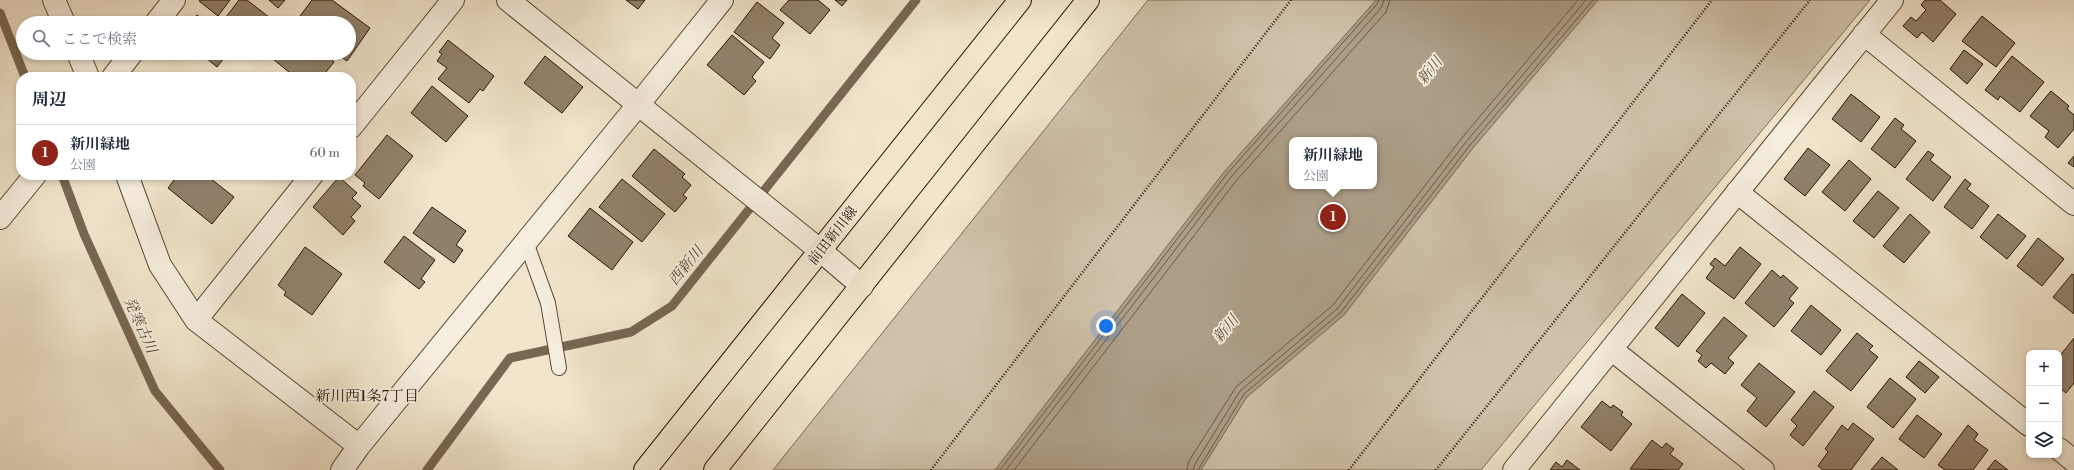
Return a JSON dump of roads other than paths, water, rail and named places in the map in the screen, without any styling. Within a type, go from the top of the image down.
[{"type":"main road","name":"前田新川線","points":[[645,470],[1020,0]]},
{"type":"main road","points":[[715,470],[1088,0]]},
{"type":"street","points":[[54,0],[61,16]]},
{"type":"street","points":[[161,16],[174,0]]},
{"type":"street","points":[[356,121],[453,0]]},
{"type":"street","points":[[508,0],[778,216],[862,286]]},
{"type":"street","points":[[342,470],[722,0]]},
{"type":"street","points":[[1514,470],[1892,0]]},
{"type":"street","points":[[1864,34],[2074,204]]},
{"type":"street","points":[[81,60],[86,72]]},
{"type":"street","points":[[117,72],[126,60]]},
{"type":"street","points":[[0,218],[31,180]]},
{"type":"street","points":[[129,180],[160,265],[196,320],[360,446]]},
{"type":"street","points":[[196,320],[308,180]]},
{"type":"street","points":[[1737,192],[2026,423]]},
{"type":"street","points":[[1612,349],[1763,470]]},
{"type":"street","points":[[2062,451],[2074,461]]},
{"type":"lane","points":[[526,242],[548,303],[557,363]]},
{"type":"water","name":"新川","points":[[1376,0],[1598,0],[1473,148],[1344,315],[1247,397],[1201,470],[995,470],[1224,172]]},
{"type":"waterway","name":"西新川","points":[[427,470],[510,358],[631,332],[672,306],[916,0]]},
{"type":"waterway","name":"発寒古川","points":[[0,13],[16,54]]},
{"type":"waterway","name":"発寒古川","points":[[18,60],[23,72]]},
{"type":"waterway","name":"発寒古川","points":[[64,180],[84,234],[155,391],[220,470]]},
{"type":"place","name":"新川緑地","points":[[1333,217]]},
{"type":"district","name":"新川西1条7丁目","points":[[367,396]]}]
